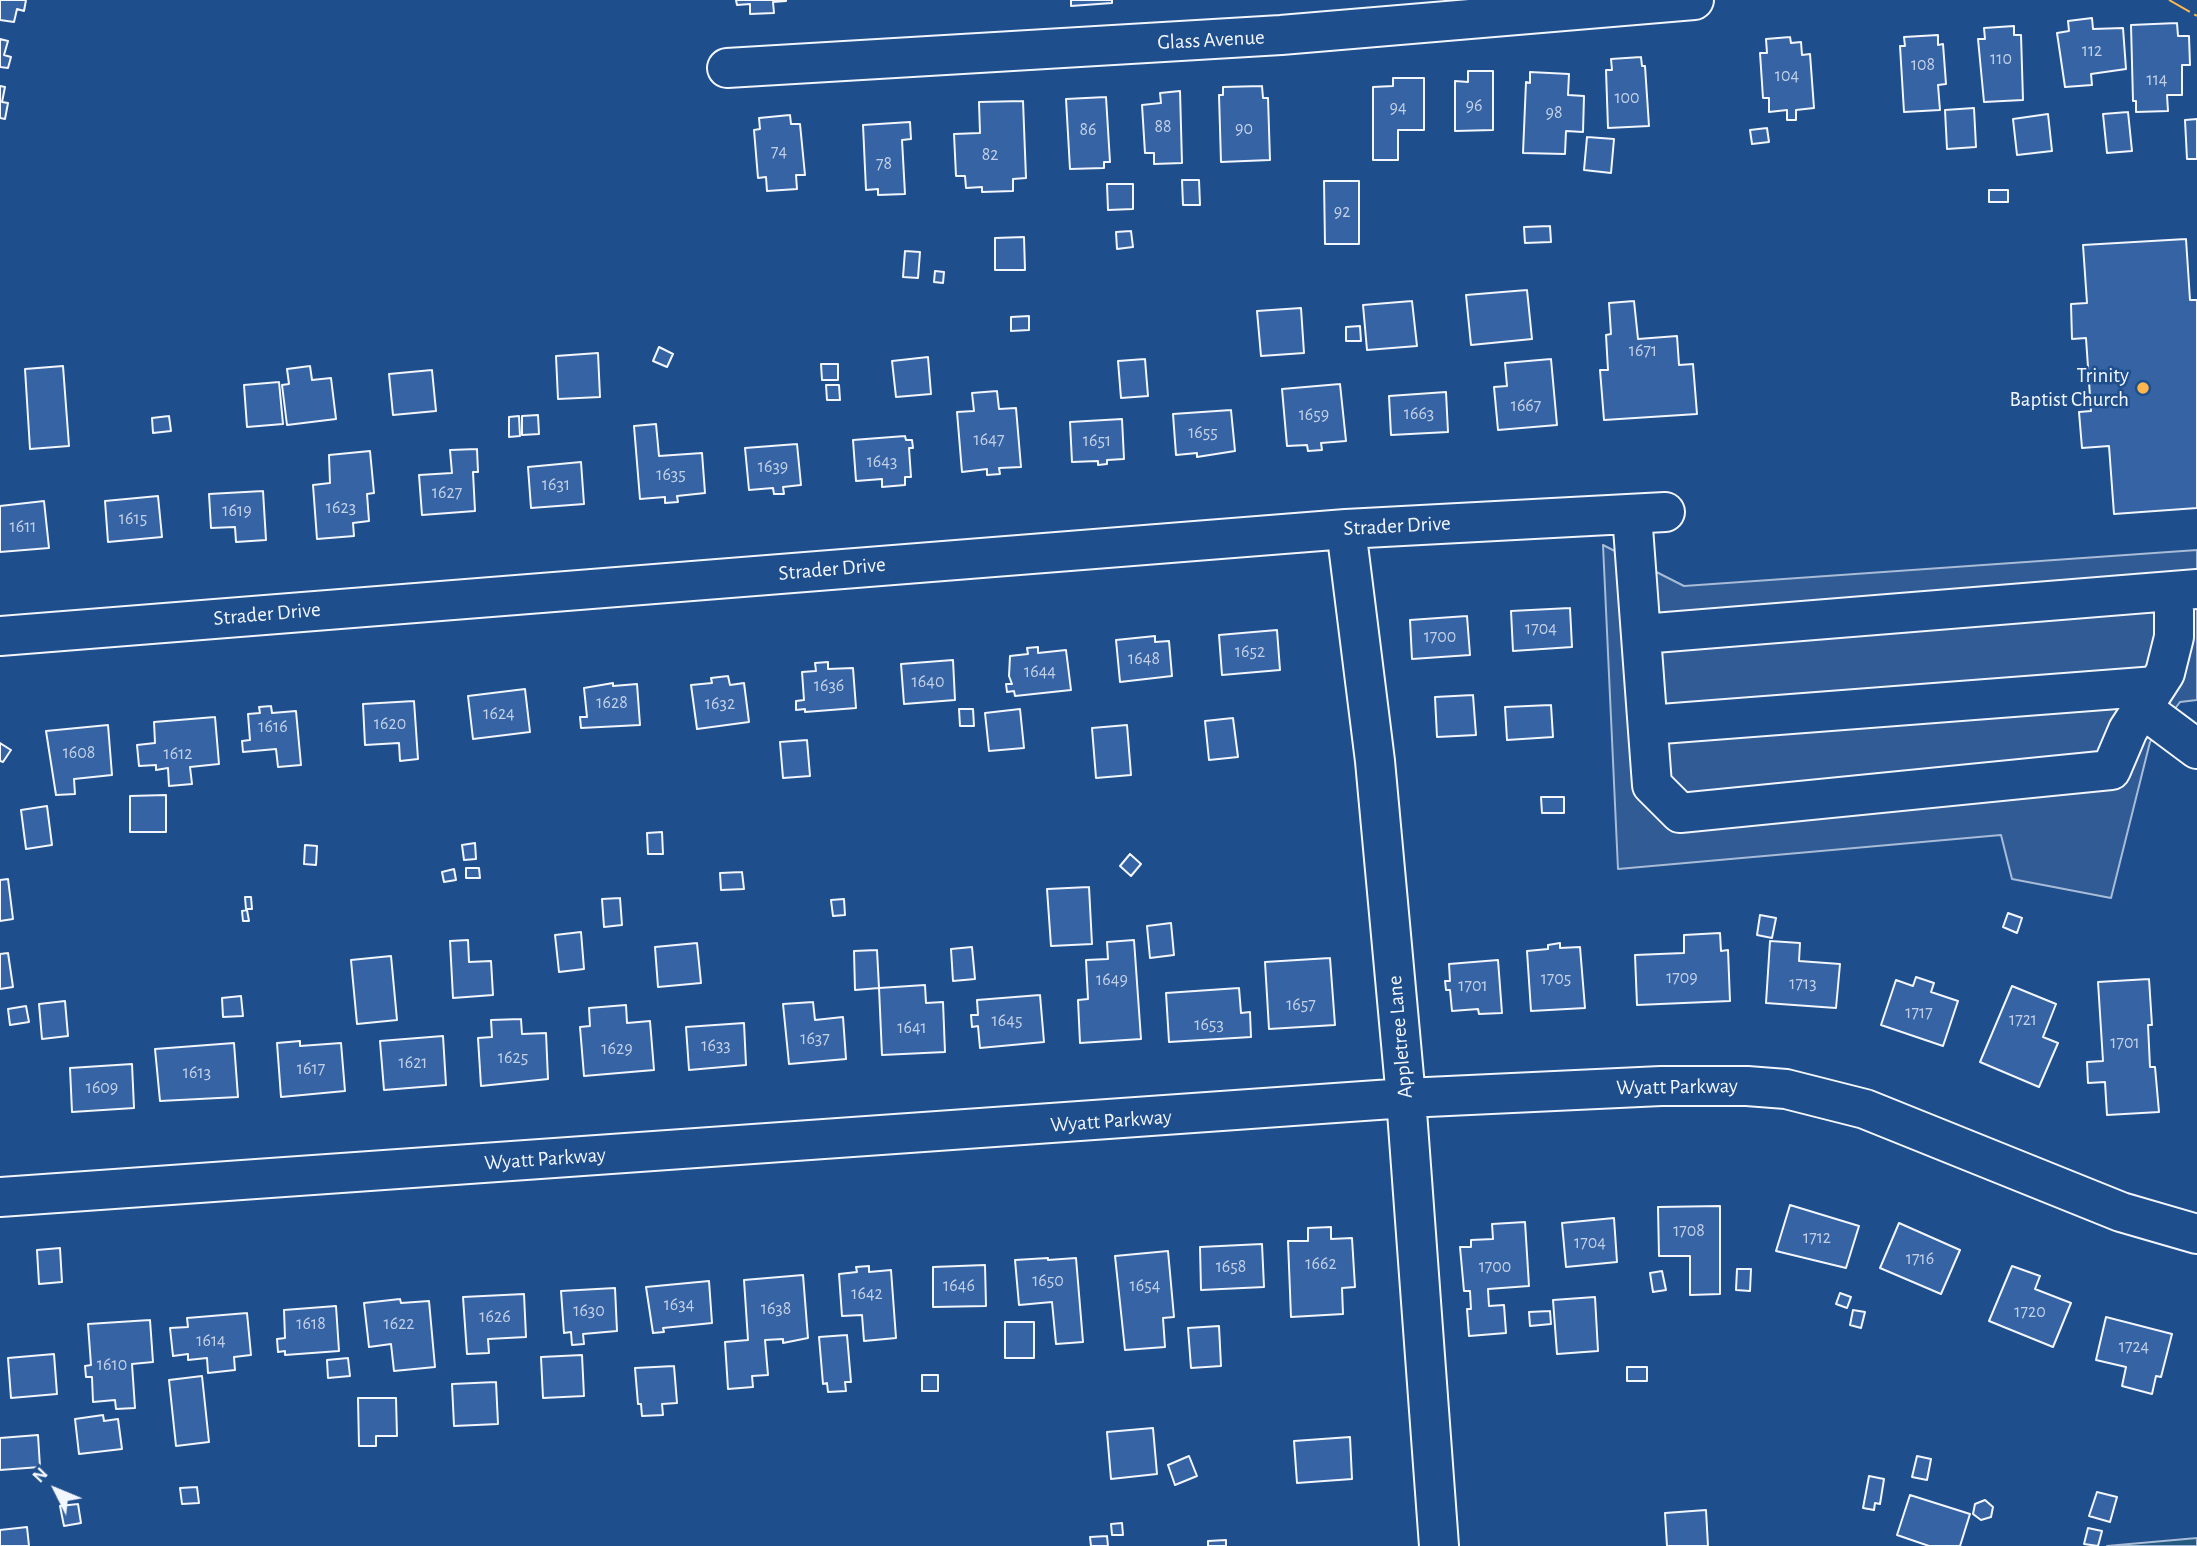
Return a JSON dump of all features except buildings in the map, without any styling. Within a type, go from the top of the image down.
[{"type":"street","name":"Glass Avenue","points":[[727,68],[1281,35],[1619,3],[1694,0]]},
{"type":"street","name":"Strader Drive","points":[[0,635],[1346,528],[1648,513],[1643,634]]},
{"type":"street","name":"Appletree Lane","points":[[1346,528],[1375,761],[1406,1098],[1439,1546]]},
{"type":"street","points":[[2185,590],[2165,673],[2128,730],[2111,770],[1680,813],[1652,785],[1643,634],[2185,590]]},
{"type":"street","points":[[1648,724],[2149,697]]},
{"type":"street","points":[[2149,697],[2197,749]]},
{"type":"street","name":"Wyatt Parkway","points":[[0,1197],[1406,1098],[1661,1086],[1786,1089],[1865,1109],[2121,1212],[2197,1234]]},
{"type":"shaded area","points":[[1603,545],[1684,586],[2197,550],[2197,700],[2180,702],[2150,742],[2111,898],[2012,879],[2001,835],[1618,869]]},
{"type":"shaded area","points":[[2197,1538],[2197,1546],[2107,1546]]},
{"type":"power","points":[[2169,0],[2197,16]]},
{"type":"place","name":"Trinity Baptist Church","points":[[2143,388]]}]
